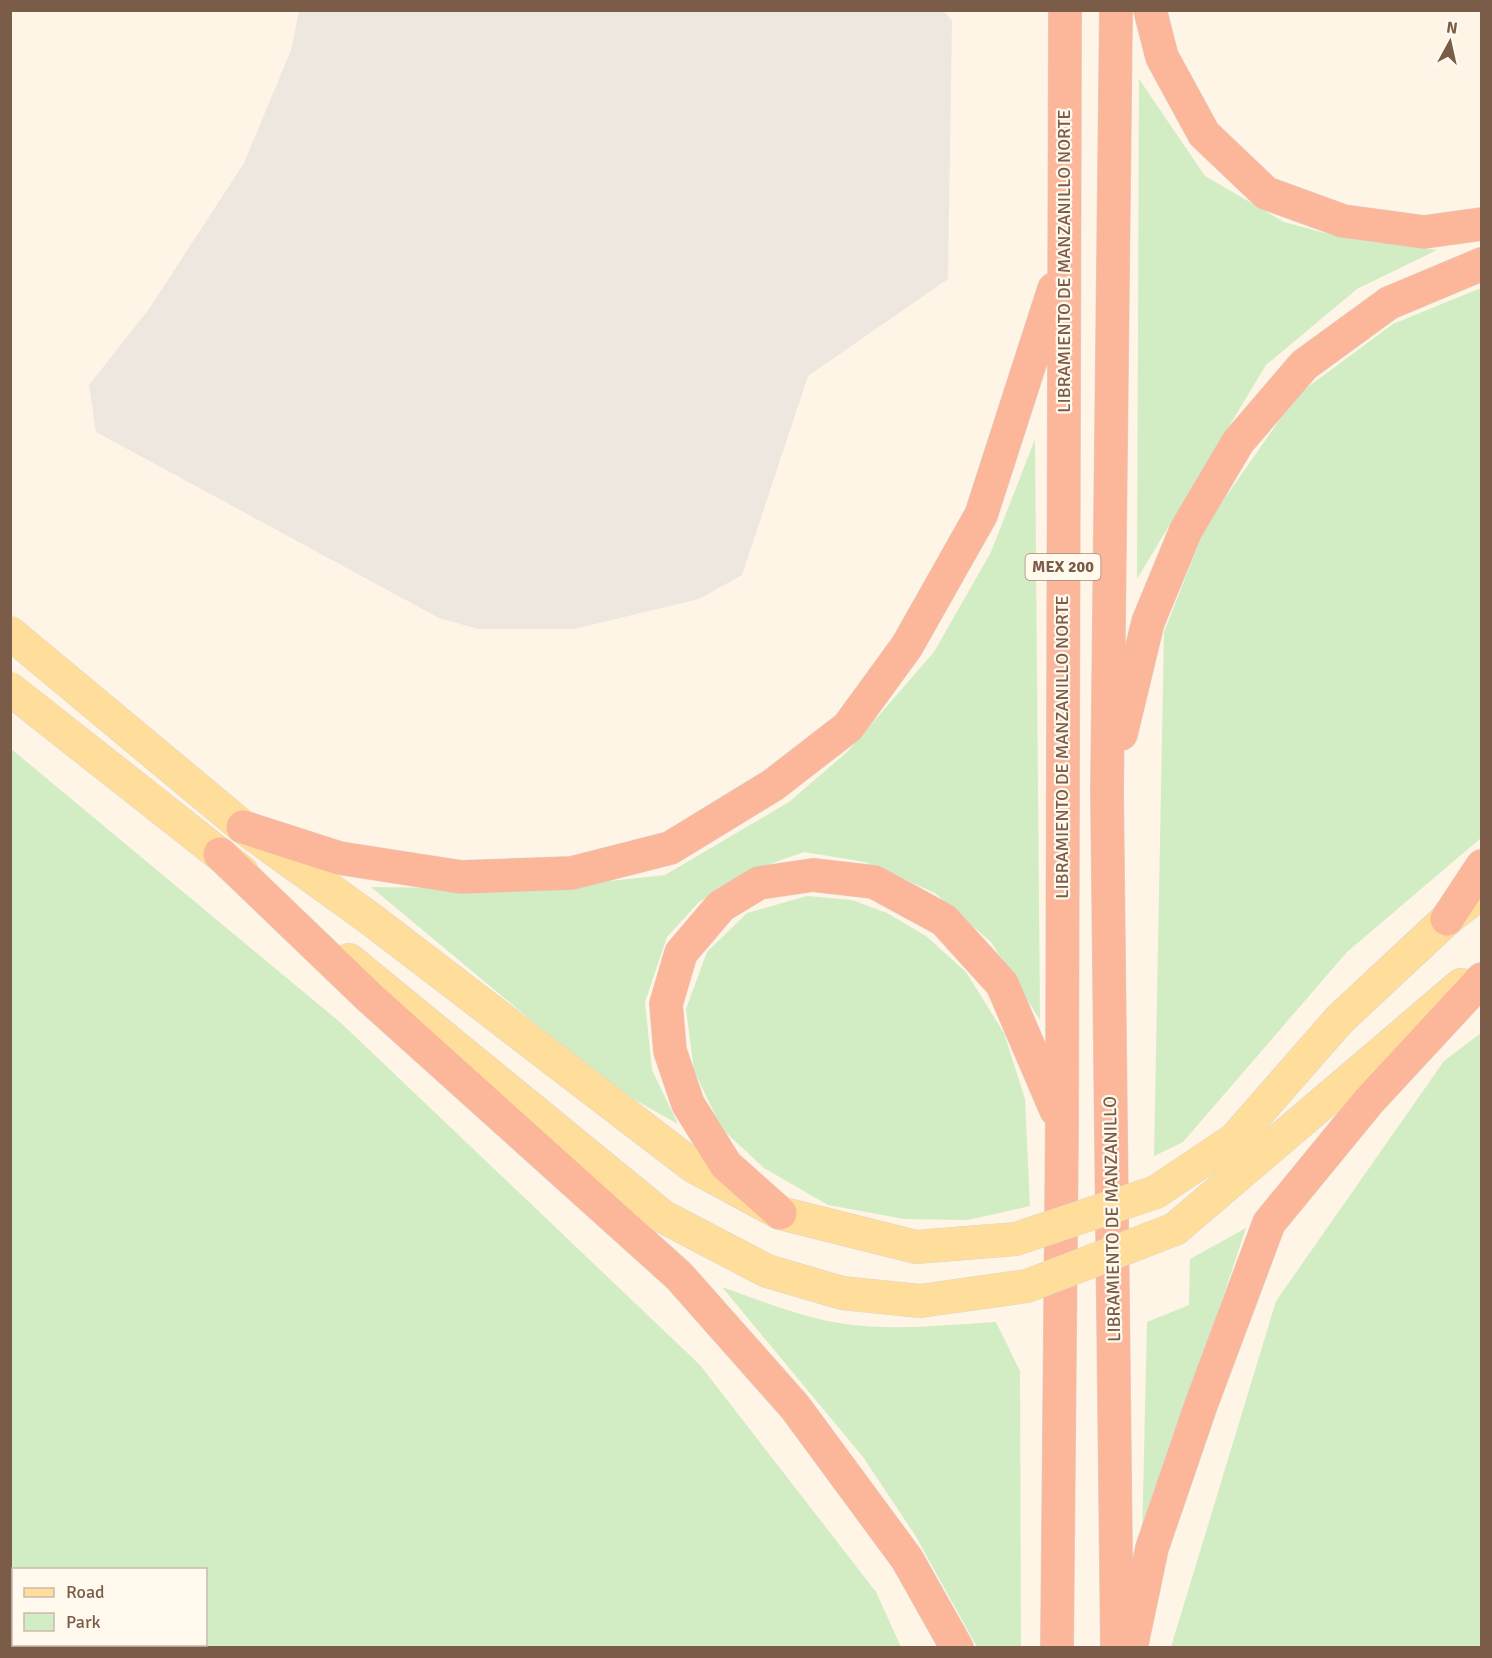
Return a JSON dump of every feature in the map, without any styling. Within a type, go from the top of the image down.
[{"type":"highway","name":"LIBRAMIENTO DE MANZANILLO NORTE","points":[[1062,1123],[1065,10]]},
{"type":"highway","name":"MEX 200","points":[[1107,792],[1116,10]]},
{"type":"highway","points":[[1150,10],[1162,57],[1204,134],[1266,192],[1343,221],[1424,231],[1482,224]]},
{"type":"highway","points":[[243,827],[339,858],[461,877],[572,873],[670,848],[773,785],[848,727],[907,646],[981,515],[1063,261]]},
{"type":"highway","points":[[1107,792],[1148,622],[1186,530],[1238,442],[1304,365],[1389,303],[1482,264]]},
{"type":"highway","name":"LIBRAMIENTO DE MANZANILLO","points":[[1107,792],[1117,1647]]},
{"type":"highway","points":[[220,854],[369,997],[679,1276],[795,1407],[907,1559],[957,1647]]},
{"type":"highway","points":[[1447,919],[1482,866]]},
{"type":"highway","points":[[780,1213],[726,1165],[688,1104],[670,1051],[666,1004],[681,953],[721,906],[759,883],[813,875],[874,882],[944,920],[1002,984],[1062,1123],[1057,1647]]},
{"type":"highway","points":[[1131,1647],[1152,1548],[1201,1405],[1269,1223],[1369,1101],[1482,979]]},
{"type":"main road","points":[[10,633],[243,827],[372,920],[693,1166],[780,1213],[916,1247],[1016,1239],[1156,1192],[1235,1139],[1339,1020],[1447,919],[1482,893]]},
{"type":"main road","points":[[10,689],[220,854],[662,1216],[767,1271],[842,1293],[920,1301],[1027,1287],[1175,1229],[1482,968]]},
{"type":"shaded area","points":[[943,10],[952,21],[948,279],[808,376],[742,575],[699,599],[574,629],[478,629],[439,618],[96,432],[89,385],[149,309],[244,163],[291,50],[299,11]]},
{"type":"green space","points":[[1139,79],[1205,176],[1284,222],[1343,238],[1437,250],[1357,289],[1266,365],[1137,579]]},
{"type":"green space","points":[[1481,288],[1481,838],[1347,952],[1183,1142],[1154,1156],[1164,632],[1206,525],[1297,395],[1393,324]]},
{"type":"green space","points":[[1035,439],[1040,1020],[991,942],[935,893],[865,862],[804,852],[747,872],[699,902],[667,937],[645,1002],[652,1070],[678,1124],[610,1086],[371,887],[538,889],[665,875],[789,802],[847,752],[934,652],[991,552]]},
{"type":"green space","points":[[10,748],[341,1023],[700,1365],[876,1592],[901,1647],[11,1647]]},
{"type":"green space","points":[[807,896],[852,900],[887,913],[926,936],[966,972],[1004,1033],[1025,1099],[1030,1206],[968,1220],[904,1219],[828,1205],[764,1168],[722,1129],[694,1071],[686,1009],[707,952],[747,913]]},
{"type":"green space","points":[[1481,1033],[1481,1647],[1171,1647],[1276,1301],[1444,1061]]},
{"type":"green space","points":[[1246,1228],[1142,1540],[1147,1322],[1189,1305],[1190,1259]]},
{"type":"green space","points":[[722,1287],[798,1313],[845,1324],[901,1327],[996,1322],[1020,1371],[1021,1647],[977,1647],[915,1535],[863,1457]]}]
